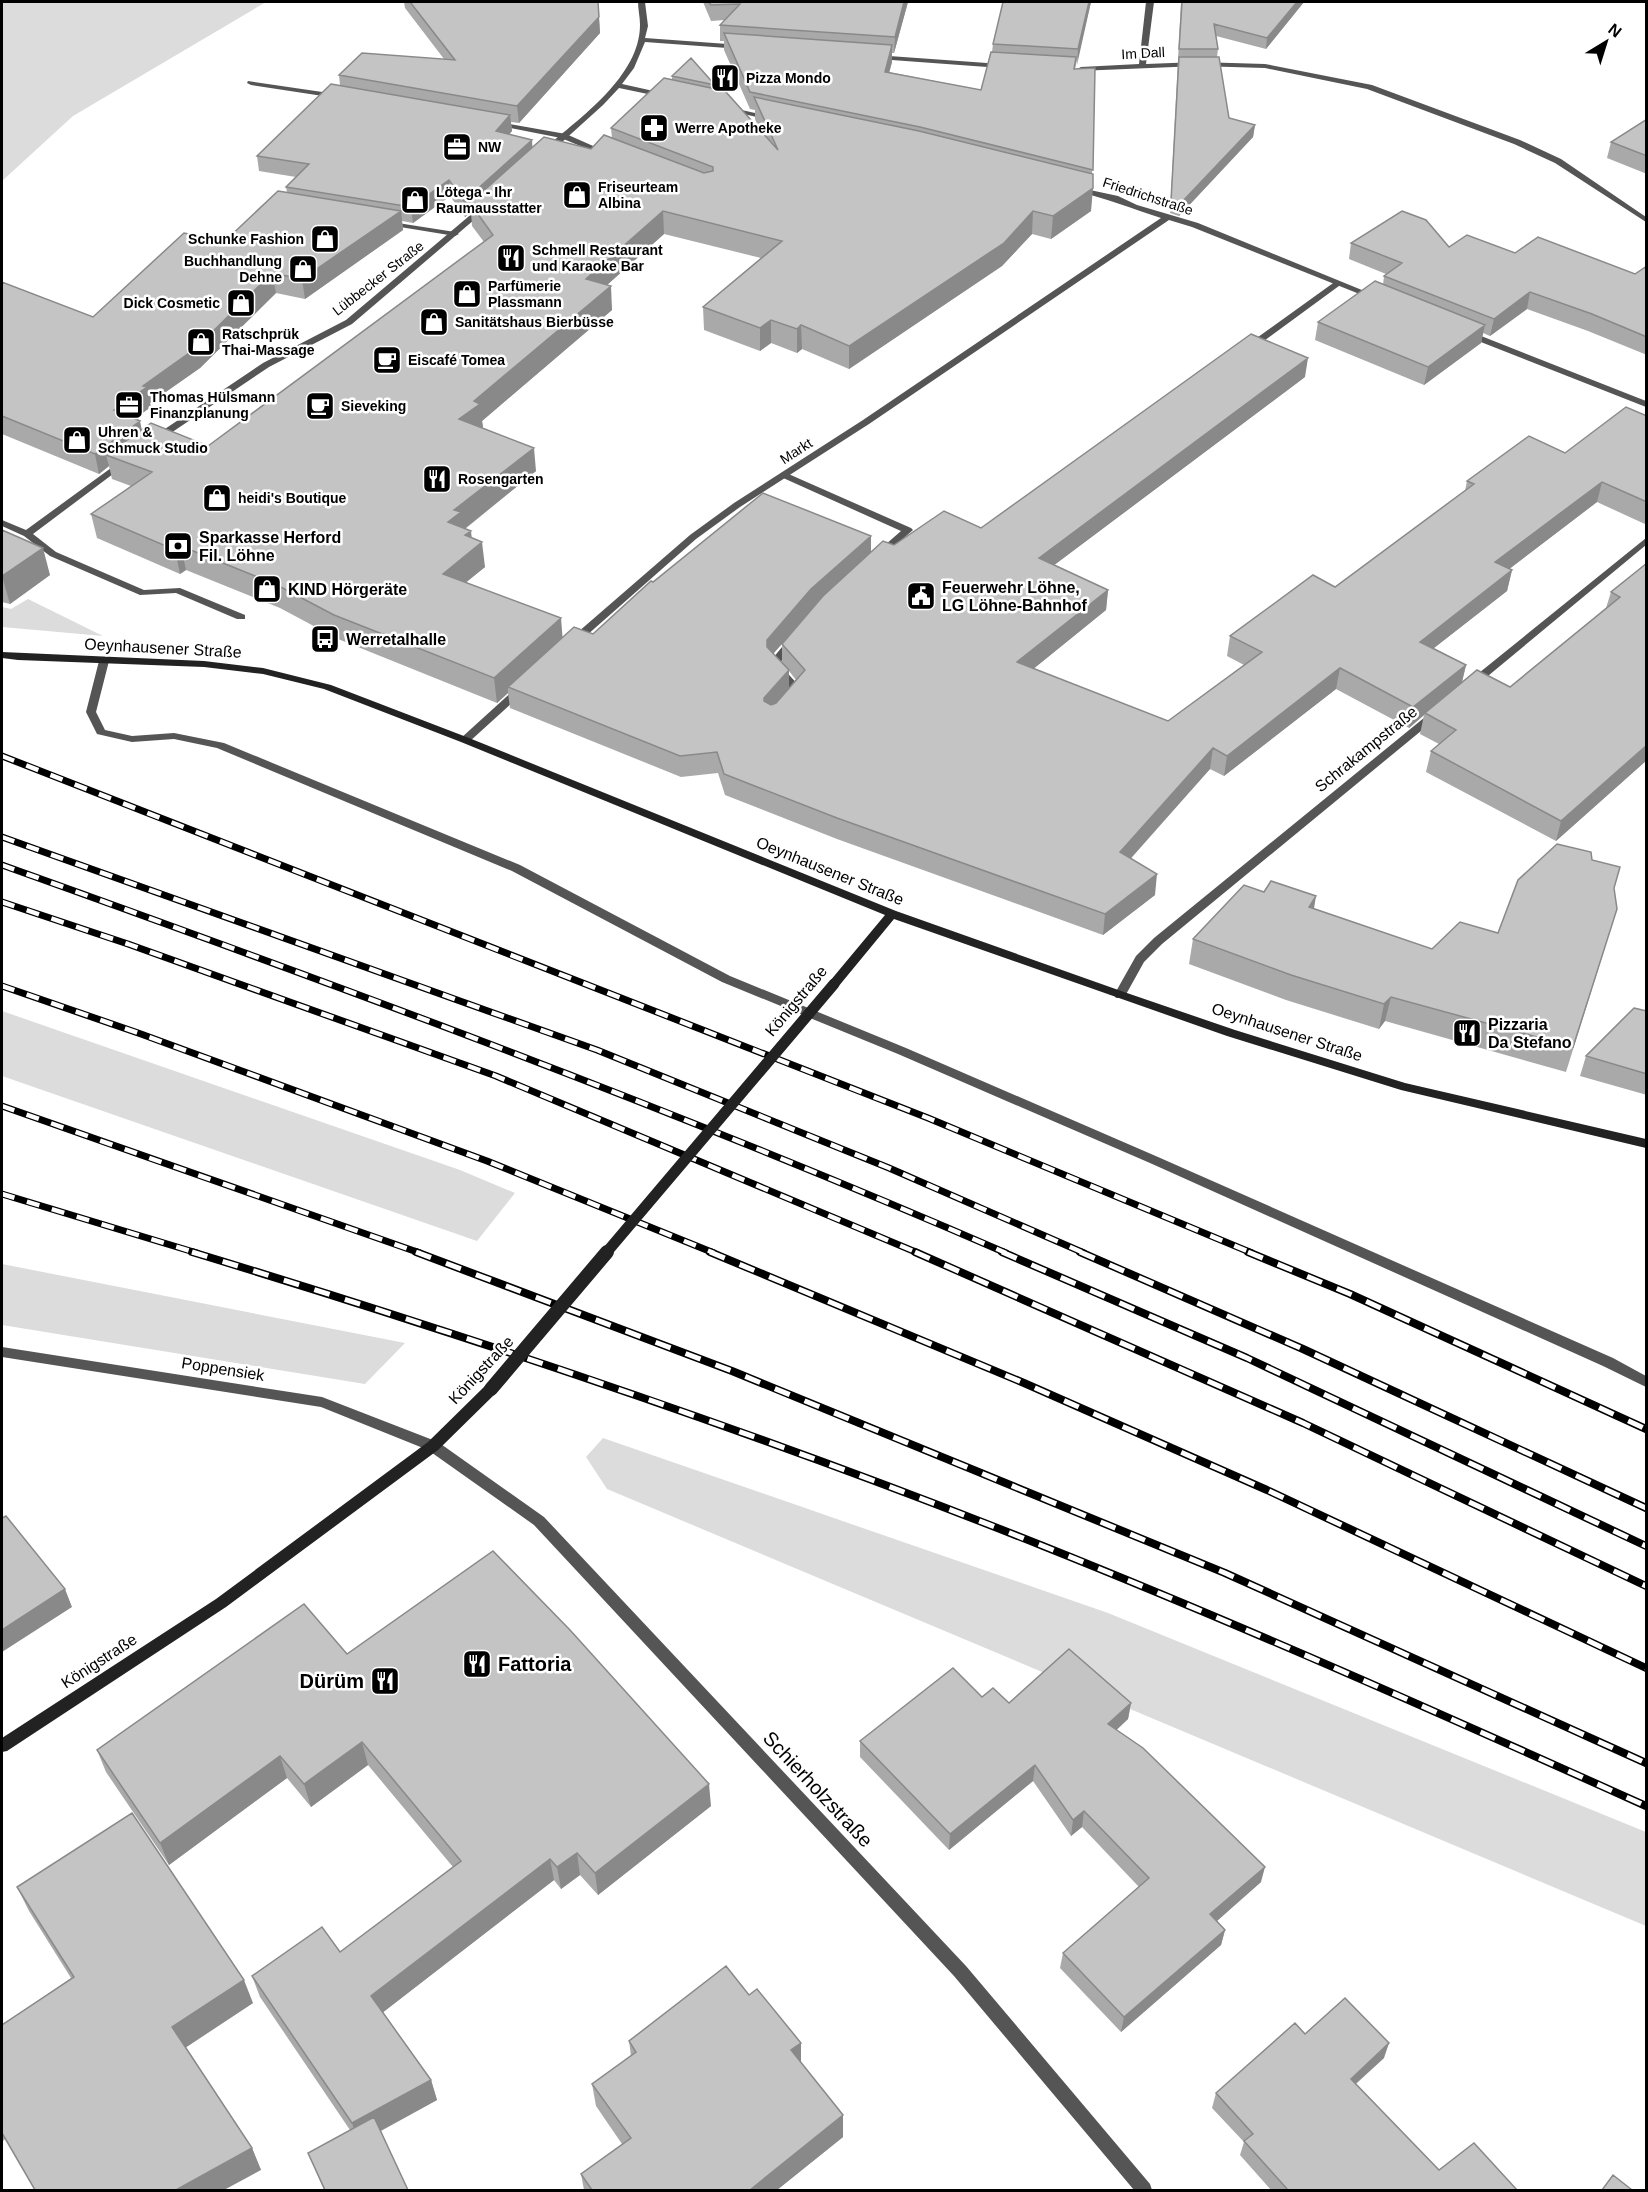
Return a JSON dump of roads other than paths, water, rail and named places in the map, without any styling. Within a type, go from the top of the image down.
[{"type":"main road","name":"Oeynhausener Straße","points":[[2,655],[204,664],[263,671],[327,687],[465,740],[892,914],[1120,995],[1405,1087],[1647,1144]]},
{"type":"main road","name":"Königstraße","points":[[2,1746],[221,1602],[433,1446],[491,1389],[892,914]]},
{"type":"street","points":[[538,159],[619,86],[637,57],[643,40],[641,2]]},
{"type":"street","points":[[1142,67],[1150,2]]},
{"type":"street","points":[[643,40],[750,48]]},
{"type":"street","points":[[869,57],[1010,66]]},
{"type":"street","name":"Im Dall","points":[[1067,70],[1198,64],[1265,66],[1369,87],[1517,142],[1558,161],[1647,220]]},
{"type":"street","points":[[251,83],[342,96]]},
{"type":"street","points":[[619,86],[676,98]]},
{"type":"street","points":[[722,108],[780,120]]},
{"type":"street","points":[[481,121],[563,136],[615,156]]},
{"type":"street","name":"Friedrichstraße","points":[[1069,186],[1115,198],[1134,207],[1236,240],[1383,300]]},
{"type":"street","name":"Lübbecker Straße","points":[[143,448],[266,365],[349,322],[488,204]]},
{"type":"street","name":"Markt","points":[[563,651],[693,537],[1168,217]]},
{"type":"street","points":[[373,220],[455,234]]},
{"type":"street","points":[[1242,352],[1338,282]]},
{"type":"street","points":[[1460,330],[1647,404]]},
{"type":"street","points":[[27,534],[134,455]]},
{"type":"street","points":[[784,475],[908,530],[873,560]]},
{"type":"street","points":[[2,523],[27,534],[53,554],[142,592],[177,590],[241,617]]},
{"type":"street","points":[[1462,692],[1647,541]]},
{"type":"street","points":[[784,705],[798,690],[772,664],[802,630]]},
{"type":"street","points":[[104,661],[91,712],[101,732],[132,739],[174,736],[220,745],[516,868],[726,980],[902,1051],[1144,1155],[1597,1357],[1647,1382]]},
{"type":"street","points":[[465,740],[528,682]]},
{"type":"street","name":"Schrakampstraße","points":[[1120,995],[1140,959],[1158,941],[1444,707]]},
{"type":"street","name":"Poppensiek","points":[[2,1352],[322,1402],[433,1446]]},
{"type":"street","name":"Schierholzstraße","points":[[433,1446],[539,1521],[960,1971],[1144,2190]]},
{"type":"railway","points":[[2,756],[928,1118],[1252,1253]]},
{"type":"railway","points":[[2,837],[597,1050],[889,1168],[1084,1253]]},
{"type":"railway","points":[[2,865],[381,1003],[633,1099],[1006,1253]]},
{"type":"railway","points":[[2,902],[128,944],[496,1076],[918,1253]]},
{"type":"railway","points":[[2,986],[141,1034],[487,1161],[714,1253]]},
{"type":"railway","points":[[2,1106],[420,1253]]},
{"type":"railway","points":[[2,1194],[197,1253]]},
{"type":"railway","points":[[192,1252],[514,1354],[727,1427],[938,1505],[1270,1640],[1646,1806]]},
{"type":"railway","points":[[416,1252],[732,1371],[1225,1573],[1646,1763]]},
{"type":"railway","points":[[710,1252],[1024,1383],[1267,1490],[1646,1668]]},
{"type":"railway","points":[[915,1252],[1303,1423],[1646,1586]]},
{"type":"railway","points":[[1002,1252],[1247,1358],[1646,1546]]},
{"type":"railway","points":[[1080,1252],[1303,1349],[1646,1508]]},
{"type":"railway","points":[[1248,1252],[1350,1294],[1646,1429]]},
{"type":"place","name":"Pizza Mondo","points":[[725,78]]},
{"type":"place","name":"Werre Apotheke","points":[[654,128]]},
{"type":"place","name":"NW","points":[[457,147]]},
{"type":"place","name":"Friseurteam Albina","points":[[577,195]]},
{"type":"place","name":"Lötega - Ihr Raumausstatter","points":[[415,200]]},
{"type":"place","name":"Schunke Fashion","points":[[325,239]]},
{"type":"place","name":"Schmell Restaurant und Karaoke Bar","points":[[511,258]]},
{"type":"place","name":"Buchhandlung Dehne","points":[[303,269]]},
{"type":"place","name":"Parfümerie Plassmann","points":[[467,294]]},
{"type":"place","name":"Dick Cosmetic","points":[[241,303]]},
{"type":"place","name":"Sanitätshaus Bierbüsse","points":[[434,322]]},
{"type":"place","name":"Ratschprük Thai-Massage","points":[[201,342]]},
{"type":"place","name":"Eiscafé Tomea","points":[[387,360]]},
{"type":"place","name":"Thomas Hülsmann Finanzplanung","points":[[129,405]]},
{"type":"place","name":"Sieveking","points":[[320,406]]},
{"type":"place","name":"Uhren & Schmuck Studio","points":[[77,440]]},
{"type":"place","name":"Rosengarten","points":[[437,479]]},
{"type":"place","name":"heidi's Boutique","points":[[217,498]]},
{"type":"place","name":"Sparkasse Herford Fil. Löhne","points":[[178,546]]},
{"type":"place","name":"KIND Hörgeräte","points":[[267,589]]},
{"type":"place","name":"Feuerwehr Löhne, LG Löhne-Bahnhof","points":[[921,596]]},
{"type":"place","name":"Werretalhalle","points":[[325,639]]},
{"type":"place","name":"Pizzaria Da Stefano","points":[[1467,1033]]},
{"type":"place","name":"Fattoria","points":[[477,1664]]},
{"type":"place","name":"Dürüm","points":[[385,1681]]}]
